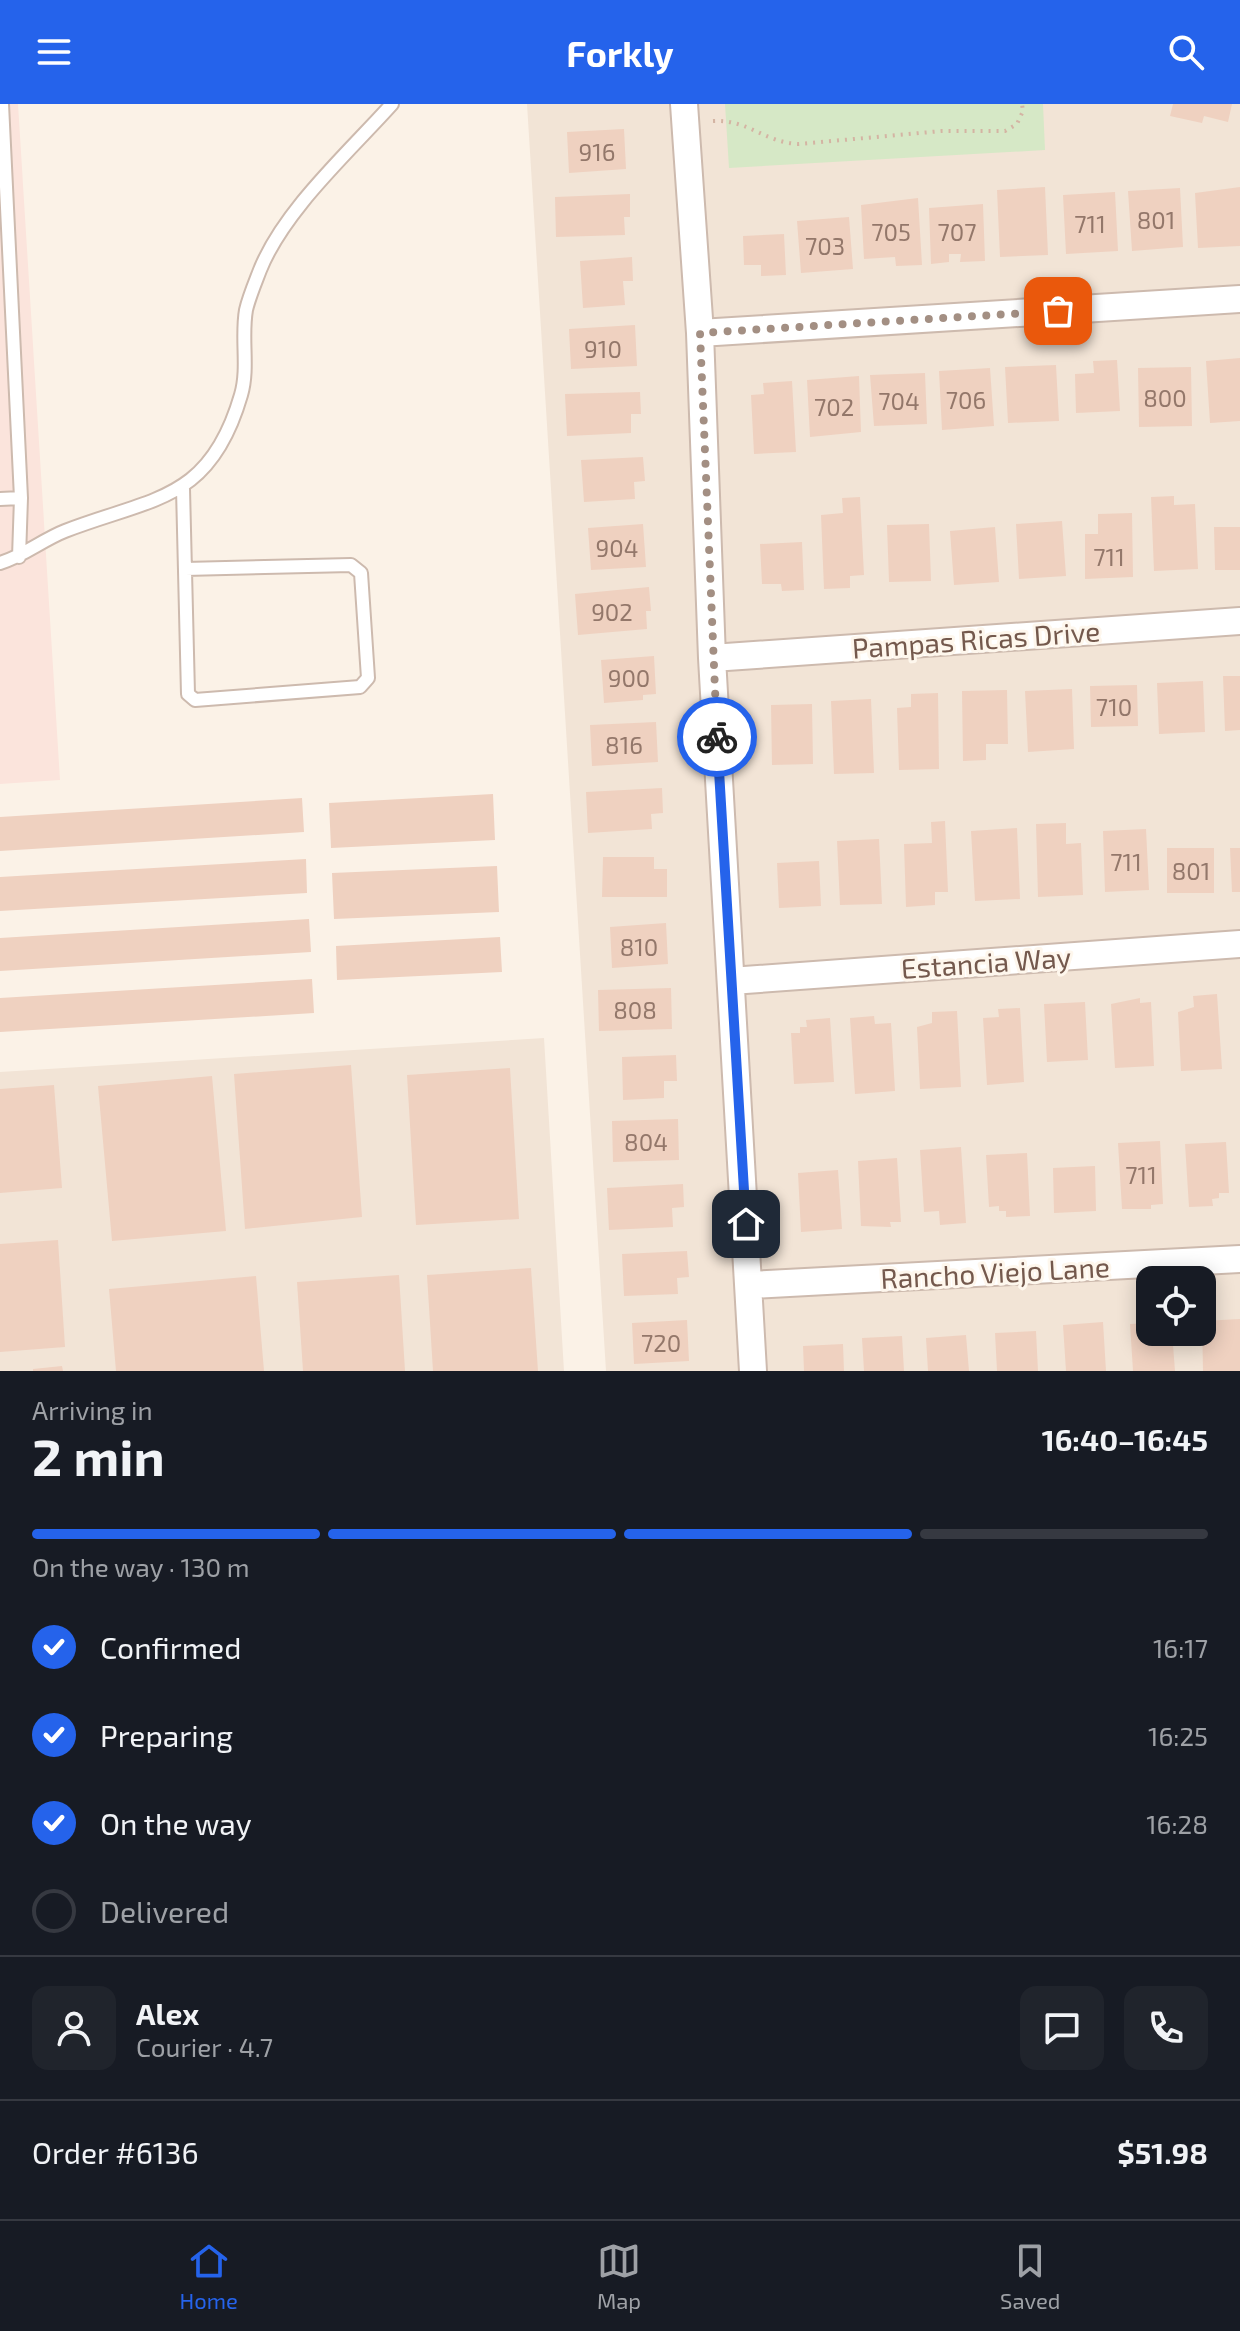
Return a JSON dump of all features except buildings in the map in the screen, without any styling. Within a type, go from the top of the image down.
[{"type":"street","points":[[684,104],[700,333],[712,658],[753,1371]]},
{"type":"street","points":[[700,333],[1240,299]]},
{"type":"street","name":"Pampas Ricas Drive","points":[[712,658],[1240,621]]},
{"type":"street","name":"Estancia Way","points":[[731,981],[1240,944]]},
{"type":"street","name":"Rancho Viejo Lane","points":[[750,1285],[1240,1259]]},
{"type":"lane","points":[[0,563],[19,557],[64,532],[131,511],[183,489],[223,443],[242,393],[246,311],[261,267],[300,208],[392,104]]},
{"type":"lane","points":[[1,109],[21,498],[19,557]]},
{"type":"lane","points":[[183,489],[188,694],[195,700],[360,687],[368,678],[361,573],[351,565],[185,569]]},
{"type":"lane","points":[[0,499],[21,498]]},
{"type":"path","points":[[713,121],[743,124],[778,143],[799,144],[942,131],[1005,131],[1017,124],[1023,111],[1022,104]]},
{"type":"shaded area","points":[[0,104],[18,104],[60,780],[0,784]]},
{"type":"shaded area","points":[[527,104],[1240,104],[1240,1371],[606,1371]]},
{"type":"shaded area","points":[[544,1038],[564,1371],[0,1371],[0,1072]]},
{"type":"green space","points":[[725,104],[1043,104],[1045,150],[729,168]]},
{"type":"way so far","points":[[717,737],[700,333],[1058,311]]},
{"type":"route","points":[[717,737],[746,1224]]}]
